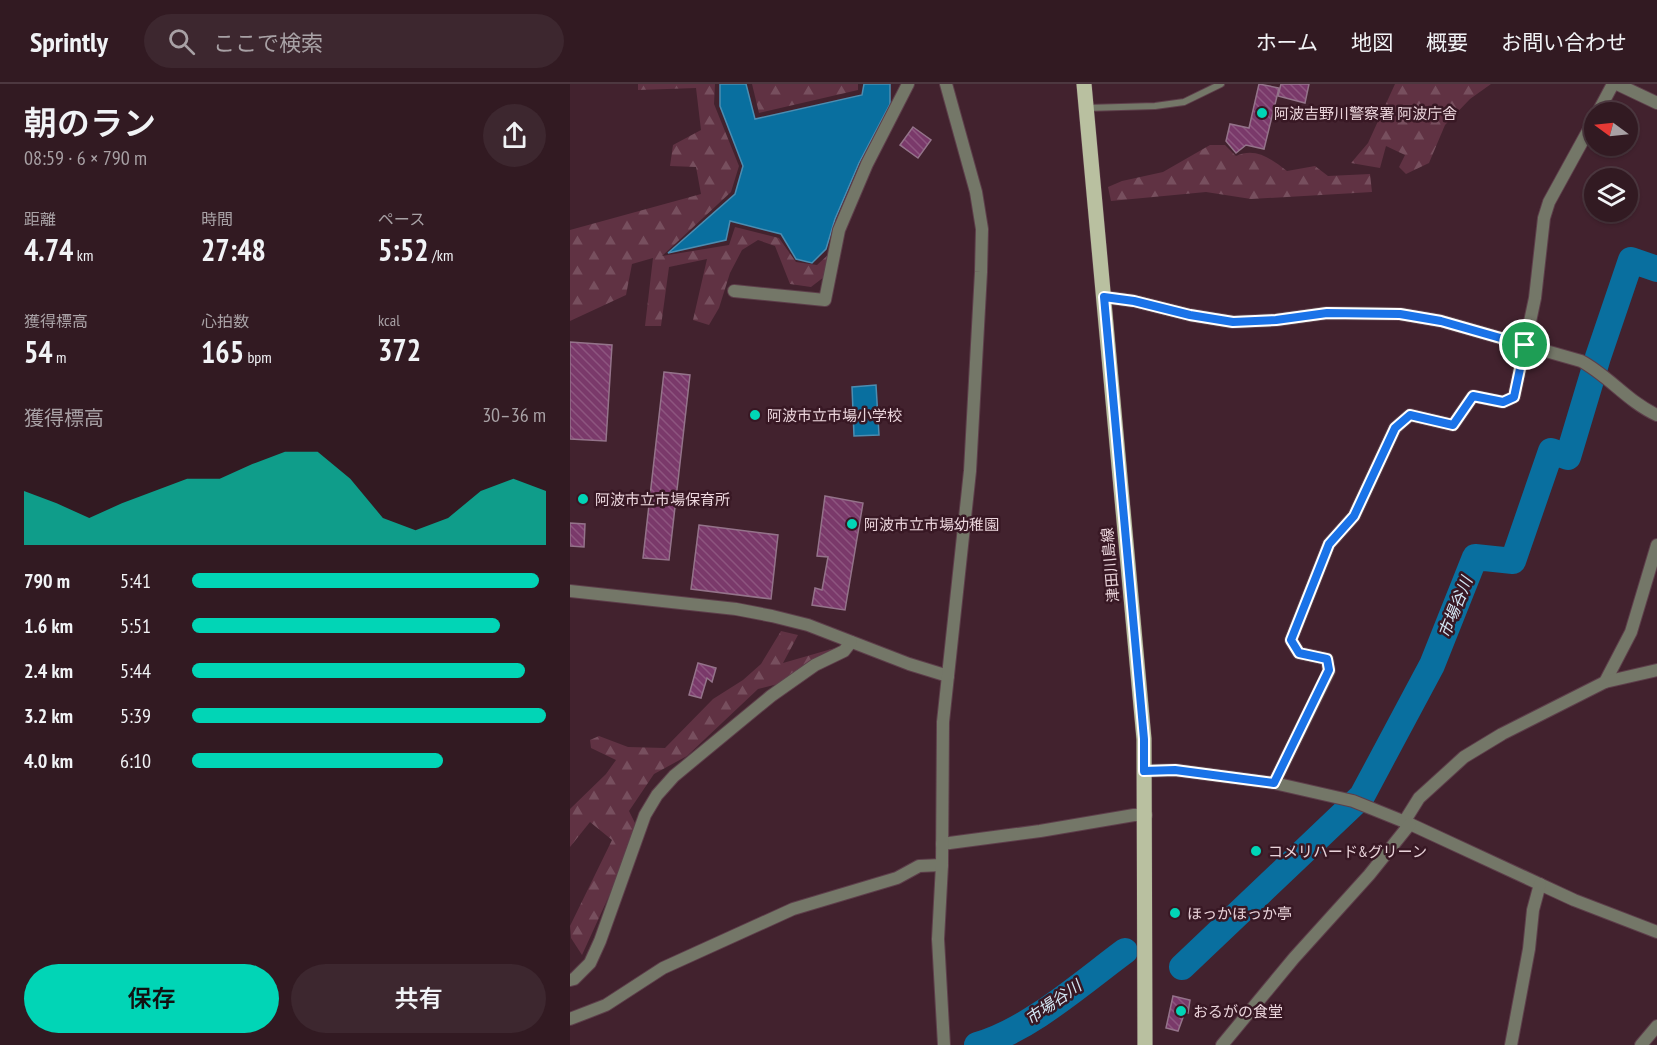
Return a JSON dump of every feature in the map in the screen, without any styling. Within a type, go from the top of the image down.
[{"type":"main road","name":"津田川島線","points":[[1084,84],[1144,739],[1145,1045]]},
{"type":"street","points":[[734,291],[825,300],[839,230],[867,164],[908,84]]},
{"type":"street","points":[[944,1045],[938,939],[942,865],[943,722],[970,471],[982,229],[976,192],[946,84]]},
{"type":"street","points":[[1604,102],[1615,84],[1657,103]]},
{"type":"street","points":[[1274,783],[1329,670],[1327,659],[1299,653],[1291,640],[1329,544],[1354,516],[1395,428],[1410,415],[1453,425],[1473,396],[1503,402],[1514,397],[1535,298],[1544,218],[1549,202],[1584,138]]},
{"type":"street","points":[[1104,297],[1233,322],[1276,320],[1327,313],[1400,314],[1441,321],[1581,361],[1595,369],[1641,408],[1657,415]]},
{"type":"street","points":[[1605,682],[1630,632],[1657,545]]},
{"type":"street","points":[[570,591],[736,609],[808,625],[948,676]]},
{"type":"street","points":[[570,980],[574,979],[590,963],[645,815],[657,795],[674,777],[771,696],[815,665],[844,651],[851,642]]},
{"type":"street","points":[[1222,1045],[1294,958],[1369,875],[1407,823],[1419,798],[1464,757],[1502,734],[1605,682],[1657,670]]},
{"type":"street","points":[[1144,771],[1175,770],[1274,783],[1357,802],[1574,900],[1657,932]]},
{"type":"street","points":[[942,844],[1146,815]]},
{"type":"street","points":[[570,1019],[606,1005],[663,968],[793,909],[897,878],[919,866],[942,865]]},
{"type":"street","points":[[1511,1045],[1529,949],[1533,910],[1540,884]]},
{"type":"street","points":[[1641,1045],[1657,1026]]},
{"type":"lane","points":[[1086,108],[1155,106],[1184,102],[1221,84]]},
{"type":"green space","points":[[638,84],[715,84],[714,104],[739,166],[731,192],[662,256],[729,245],[735,227],[779,238],[796,262],[817,265],[829,254],[824,277],[811,287],[790,284],[775,246],[758,240],[742,250],[730,273],[719,308],[709,325],[693,320],[707,259],[669,267],[661,326],[645,326],[653,258],[632,264],[626,295],[570,321],[570,230],[701,194],[696,167],[670,166],[673,145],[701,130],[696,88],[638,90]]},
{"type":"green space","points":[[752,84],[858,84],[858,90],[759,113]]},
{"type":"green space","points":[[1395,84],[1491,84],[1470,99],[1445,125],[1429,163],[1406,174],[1399,167],[1405,155],[1386,146],[1380,168],[1351,163],[1368,143]]},
{"type":"green space","points":[[1210,145],[1225,145],[1236,156],[1250,153],[1263,156],[1287,171],[1315,166],[1328,176],[1370,174],[1372,192],[1251,199],[1206,192],[1111,201],[1108,187],[1122,181],[1163,172]]},
{"type":"green space","points":[[781,631],[798,635],[783,663],[835,648],[778,684],[758,689],[687,756],[654,774],[629,811],[635,823],[624,863],[582,955],[571,938],[570,926],[612,840],[590,822],[570,847],[570,809],[606,774],[616,760],[591,748],[590,740],[599,736],[628,747],[665,748],[713,699],[743,680],[761,664]]},
{"type":"water","points":[[720,84],[746,84],[755,119],[862,95],[864,84],[890,84],[890,104],[859,163],[835,219],[826,249],[812,263],[796,259],[781,234],[730,221],[726,240],[668,253],[735,194],[743,166],[720,106]]},
{"type":"water","points":[[876,385],[879,435],[854,436],[852,387]]},
{"type":"building","name":"阿波吉野川警察署 阿波庁舎","points":[[1259,84],[1279,88],[1264,149],[1246,145],[1236,153],[1226,141],[1230,124],[1249,128]]},
{"type":"building","points":[[1281,84],[1309,84],[1305,103],[1278,96]]},
{"type":"building","points":[[913,127],[931,140],[918,158],[900,145]]},
{"type":"building","points":[[570,342],[612,345],[606,441],[570,439]]},
{"type":"building","points":[[664,372],[690,375],[669,560],[643,558]]},
{"type":"building","points":[[825,496],[863,503],[845,610],[812,605],[815,588],[822,590],[828,557],[817,556]]},
{"type":"building","points":[[570,523],[585,524],[584,547],[570,546]]},
{"type":"building","points":[[699,525],[778,535],[771,599],[691,589]]},
{"type":"building","points":[[698,663],[716,668],[712,682],[707,678],[701,698],[689,695]]},
{"type":"building","points":[[1173,996],[1190,1000],[1188,1013],[1185,1012],[1178,1031],[1166,1028]]},
{"type":"waterway","name":"市場谷川","points":[[1182,967],[1362,796],[1432,665],[1475,557],[1513,561],[1551,451],[1568,457],[1598,357],[1631,260],[1657,269]]},
{"type":"waterway","name":"市場谷川","points":[[977,1045],[1016,1029],[1035,1017],[1125,951]]},
{"type":"place","name":"阿波吉野川警察署 阿波庁舎","points":[[1262,113]]},
{"type":"place","name":"阿波市立市場小学校","points":[[755,415]]},
{"type":"place","name":"阿波市立市場保育所","points":[[583,499]]},
{"type":"place","name":"阿波市立市場幼稚園","points":[[852,524]]},
{"type":"place","name":"コメリハード&グリーン","points":[[1256,851]]},
{"type":"place","name":"ほっかほっか亭","points":[[1175,913]]},
{"type":"place","name":"おるがの食堂","points":[[1181,1011]]},
{"type":"route","points":[[1104,297],[1233,322],[1276,320],[1327,313],[1400,314],[1441,321],[1525,345],[1514,397],[1503,402],[1473,396],[1453,425],[1410,415],[1395,428],[1354,516],[1329,544],[1291,640],[1299,653],[1327,659],[1329,670],[1274,783],[1175,770],[1144,771],[1144,739],[1104,297]]}]
